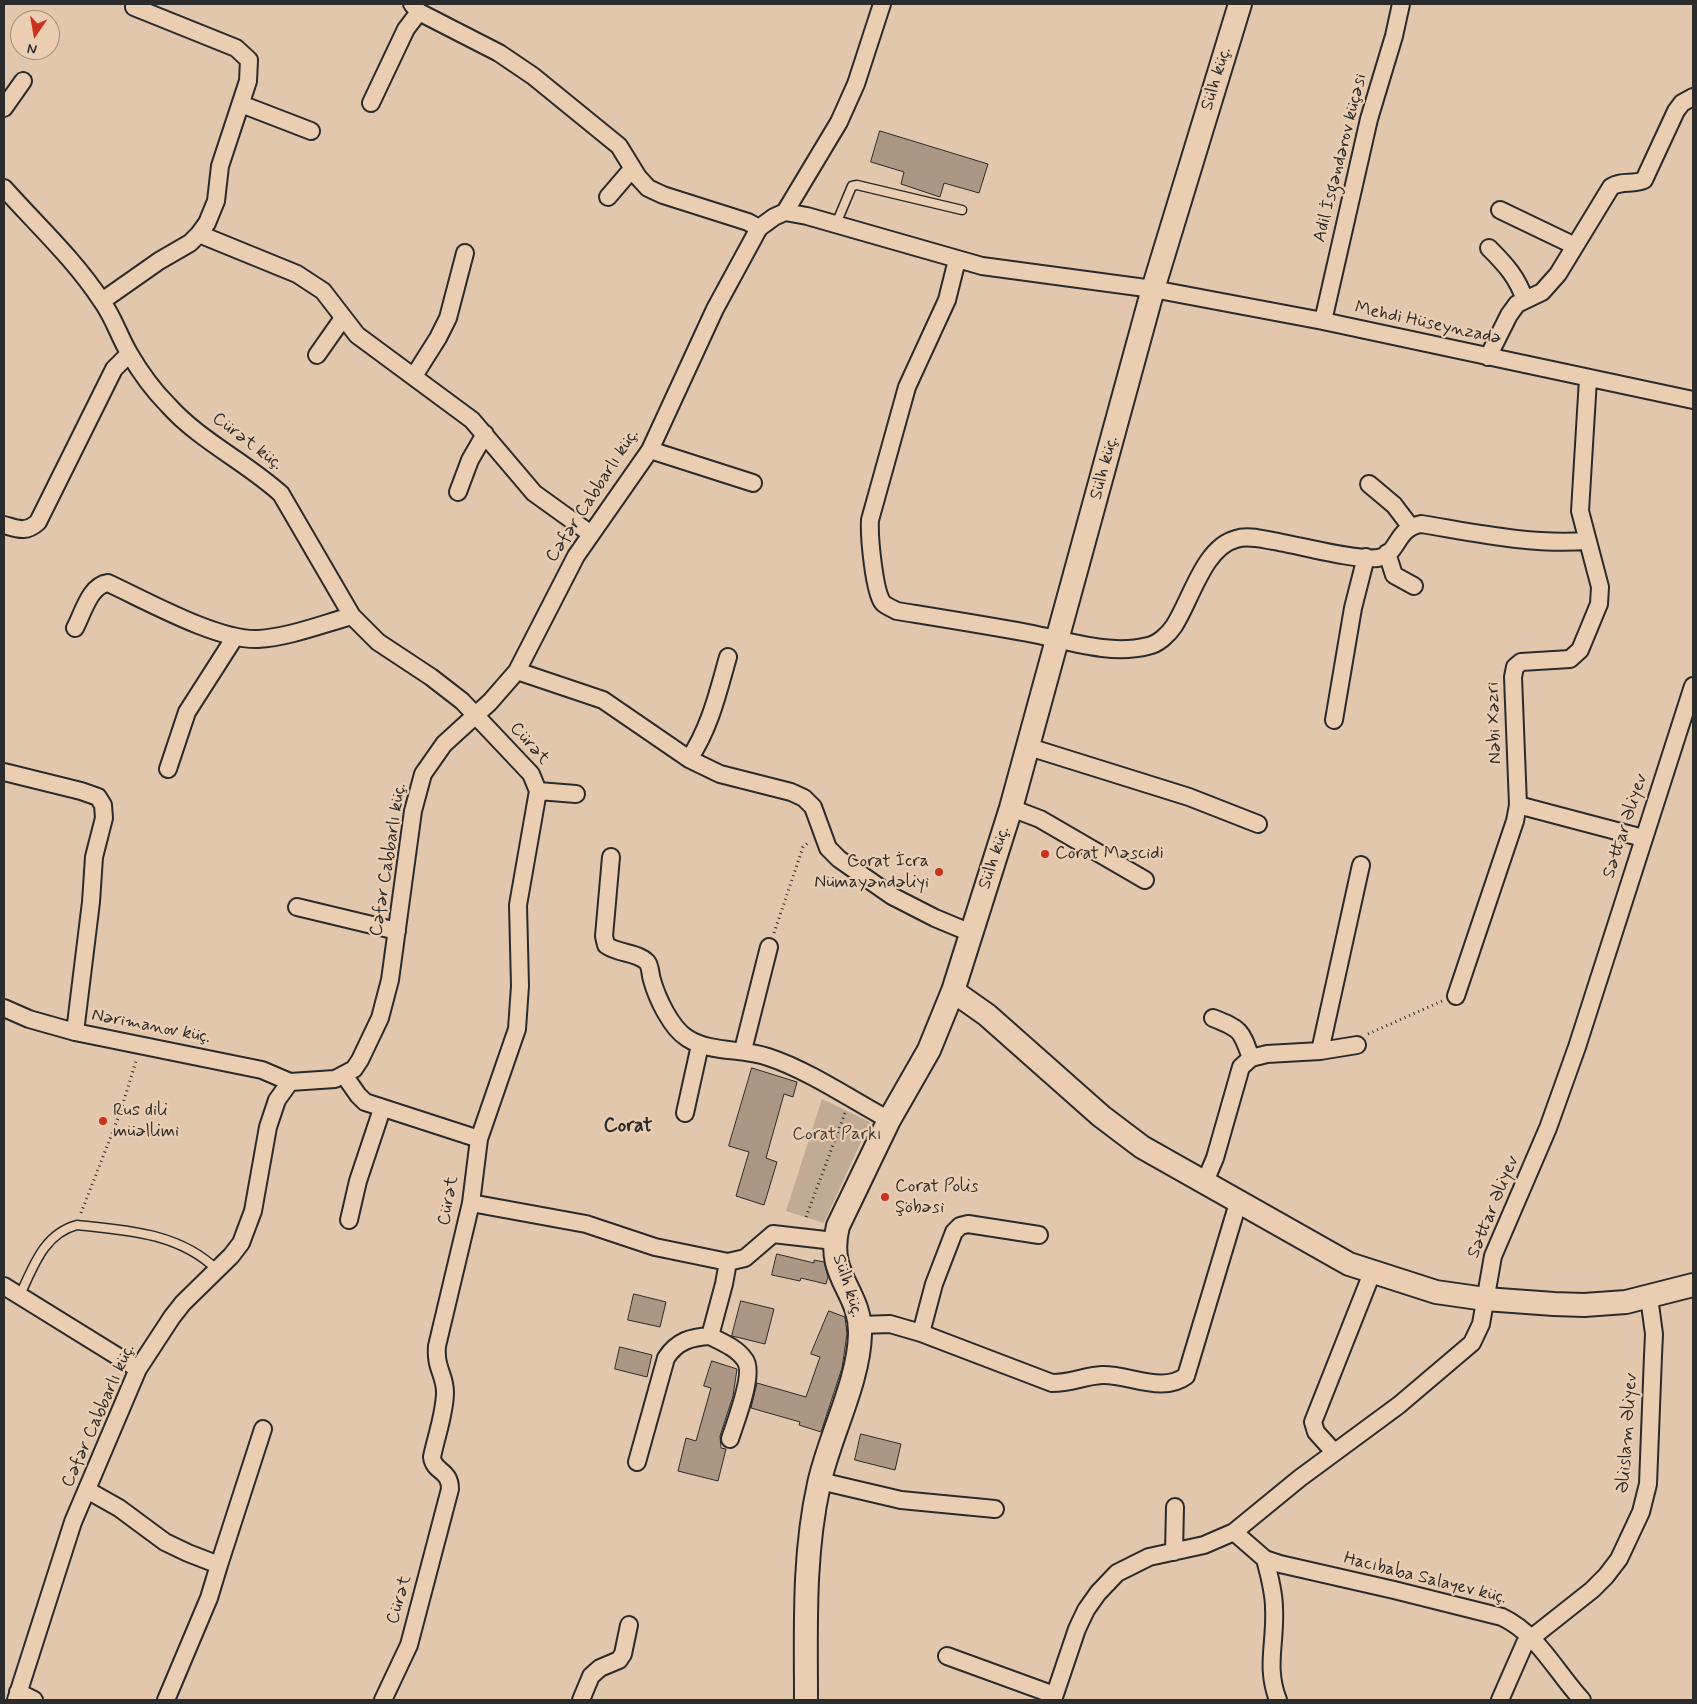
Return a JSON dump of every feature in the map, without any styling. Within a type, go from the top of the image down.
[{"type":"street","name":"Cəfər Cabbarlı küç.","points":[[344,1076],[354,1069],[360,1060],[380,1018],[390,980],[413,811],[424,774],[444,744],[508,685],[517,672],[566,574],[591,534],[650,450],[715,310],[759,228],[774,217],[785,212],[839,122],[856,84],[882,4]]},
{"type":"street","name":"Sülh küç.","points":[[806,1700],[807,1565],[820,1481],[853,1373],[859,1345],[860,1325],[855,1306],[836,1264],[834,1241],[844,1210],[889,1120],[929,1050],[952,991],[1029,747],[1153,289],[1240,4]]},
{"type":"street","name":"Adil İsgəndərov küçəsi","points":[[1322,322],[1369,119],[1394,36],[1401,4]]},
{"type":"street","points":[[102,301],[159,261],[190,243],[199,234],[214,210],[220,166],[242,104],[250,69],[249,60],[243,52],[134,6]]},
{"type":"street","points":[[372,102],[416,8],[500,53],[533,76],[619,146],[628,158],[632,169],[648,188],[663,195],[733,216],[759,228]]},
{"type":"street","points":[[4,108],[23,81]]},
{"type":"street","points":[[1488,357],[1509,315],[1517,304],[1542,292],[1558,274],[1611,187],[1615,184],[1638,183],[1644,180],[1676,112],[1682,103],[1693,97]]},
{"type":"street","points":[[242,104],[312,131]]},
{"type":"street","points":[[608,197],[632,169]]},
{"type":"street","name":"Cürət küç.","points":[[4,188],[80,272],[102,301],[129,354],[152,388],[182,420],[265,479],[281,494],[352,616],[378,642],[431,677],[476,716]]},
{"type":"street","points":[[1500,210],[1575,246]]},
{"type":"street","name":"Mehdi Hüseynzadə","points":[[785,212],[836,224],[957,260],[1011,272],[1153,289],[1322,322],[1693,400]]},
{"type":"street","points":[[199,234],[297,274],[323,291],[357,335],[457,407],[485,434],[534,493],[591,534]]},
{"type":"street","points":[[1488,248],[1510,269],[1519,283],[1525,300]]},
{"type":"street","points":[[414,376],[448,318],[465,253]]},
{"type":"street","points":[[957,260],[947,300],[905,394],[870,520],[877,591],[884,603],[897,611],[1059,638],[1093,646],[1123,649],[1148,646],[1161,640],[1174,627],[1212,554],[1223,544],[1237,538],[1260,538],[1379,558],[1387,554],[1410,526],[1421,524],[1540,542],[1586,541]]},
{"type":"street","points":[[318,355],[343,318]]},
{"type":"street","points":[[4,525],[21,530],[30,530],[38,522],[114,369],[129,354]]},
{"type":"street","name":"Nəbi Xəzri","points":[[1456,996],[1515,821],[1518,805],[1513,677],[1515,667],[1521,662],[1570,659],[1580,650],[1599,604],[1600,587],[1586,541],[1580,511],[1588,379]]},
{"type":"street","points":[[458,492],[470,460],[485,434]]},
{"type":"street","points":[[650,450],[753,483]]},
{"type":"street","points":[[1369,484],[1394,505],[1410,526]]},
{"type":"street","points":[[1387,554],[1394,575],[1414,586]]},
{"type":"street","points":[[1334,720],[1353,608],[1366,557]]},
{"type":"street","points":[[75,628],[94,589],[100,584],[108,583],[206,628],[236,638],[275,637],[352,616]]},
{"type":"street","points":[[168,769],[187,712],[236,638]]},
{"type":"street","points":[[689,759],[700,743],[710,718],[728,657]]},
{"type":"street","points":[[517,672],[603,700],[689,759],[720,774],[791,792],[804,798],[813,807],[828,848],[839,859],[892,896],[935,918],[971,933]]},
{"type":"street","name":"Səttar Əliyev","points":[[1054,1698],[1077,1629],[1098,1593],[1116,1573],[1134,1563],[1204,1545],[1234,1532],[1334,1452],[1399,1405],[1466,1350],[1478,1334],[1493,1256],[1548,1128],[1577,1046],[1693,686]]},
{"type":"street","name":"Cürət","points":[[383,1700],[408,1645],[450,1488],[450,1480],[445,1472],[435,1467],[432,1457],[445,1393],[444,1382],[438,1369],[436,1357],[445,1308],[471,1203],[479,1139],[517,1029],[520,986],[518,905],[538,791],[531,774],[476,716]]},
{"type":"street","points":[[1029,747],[1189,797],[1258,824]]},
{"type":"street","points":[[4,772],[81,792],[98,798],[104,805],[104,818],[94,856],[92,902],[74,1032]]},
{"type":"street","points":[[538,791],[576,794]]},
{"type":"street","points":[[1518,805],[1643,838]]},
{"type":"street","points":[[1011,808],[1040,819],[1145,880]]},
{"type":"street","points":[[611,857],[604,936],[606,945],[613,950],[642,958],[649,964],[656,991],[673,1022],[685,1037],[700,1045],[743,1050],[768,1057],[789,1066],[889,1120]]},
{"type":"street","points":[[1320,1051],[1361,865]]},
{"type":"street","points":[[298,908],[397,930]]},
{"type":"street","points":[[743,1050],[769,947]]},
{"type":"street","points":[[952,991],[987,1015],[1118,1131],[1204,1184],[1330,1254],[1372,1273],[1436,1292],[1486,1300],[1584,1306],[1626,1302],[1693,1285]]},
{"type":"street","name":"Nərimanov küç.","points":[[4,1008],[29,1019],[74,1032],[262,1070],[290,1082]]},
{"type":"street","points":[[1213,1018],[1236,1027],[1243,1036],[1251,1058]]},
{"type":"street","points":[[685,1112],[700,1045]]},
{"type":"street","points":[[1204,1184],[1215,1158],[1241,1067],[1251,1058],[1267,1054],[1320,1051],[1357,1045]]},
{"type":"street","points":[[290,1082],[330,1080],[344,1076],[365,1102],[479,1139]]},
{"type":"street","name":"Cəfər Cabbarlı küç.","points":[[17,1696],[64,1548],[138,1369],[172,1317],[231,1256],[249,1226],[268,1127],[277,1100],[290,1082]]},
{"type":"street","points":[[349,1220],[358,1182],[382,1109]]},
{"type":"street","points":[[471,1203],[586,1224],[655,1247],[728,1262],[745,1258],[773,1234],[834,1241]]},
{"type":"street","points":[[860,1325],[890,1324],[921,1333],[1052,1383],[1069,1383],[1088,1376],[1104,1375],[1161,1384],[1178,1382],[1186,1376],[1238,1203]]},
{"type":"street","points":[[921,1333],[934,1284],[954,1232],[960,1226],[968,1224],[1039,1235]]},
{"type":"street","points":[[710,1336],[728,1262]]},
{"type":"street","points":[[1334,1452],[1316,1432],[1313,1422],[1372,1273]]},
{"type":"street","points":[[4,1286],[138,1369]]},
{"type":"street","name":"Əliislam Əliyev","points":[[1500,1700],[1518,1657],[1532,1637],[1592,1590],[1606,1576],[1618,1559],[1641,1512],[1648,1484],[1653,1366],[1654,1334],[1649,1297]]},
{"type":"street","points":[[637,1462],[666,1358],[672,1349],[691,1337],[710,1336],[734,1348],[746,1361],[749,1375],[730,1439]]},
{"type":"street","points":[[166,1700],[209,1598],[263,1429]]},
{"type":"street","points":[[820,1481],[901,1500],[995,1509]]},
{"type":"street","points":[[87,1490],[119,1508],[165,1542],[188,1553],[219,1564]]},
{"type":"street","points":[[1174,1552],[1175,1507]]},
{"type":"street","name":"Hacıbaba Salayev küç.","points":[[1234,1532],[1265,1559],[1502,1617],[1517,1624],[1532,1637],[1582,1700]]},
{"type":"street","points":[[1265,1559],[1273,1591],[1275,1610],[1271,1677],[1278,1700]]},
{"type":"street","points":[[581,1700],[591,1676],[600,1668],[618,1660],[623,1654],[629,1625]]},
{"type":"street","points":[[947,1656],[1054,1698]]},
{"type":"street","points":[[17,1696],[34,1700]]},
{"type":"lane","points":[[836,224],[847,194],[852,186],[857,185],[962,210]]},
{"type":"lane","points":[[19,1296],[42,1250],[54,1235],[65,1228],[77,1225],[152,1236],[184,1246],[204,1257],[217,1270]]},
{"type":"path","points":[[769,947],[803,847],[811,840],[823,837]]},
{"type":"path","points":[[1357,1045],[1365,1036],[1383,1026],[1456,996]]},
{"type":"path","points":[[77,1225],[120,1113],[140,1045]]},
{"type":"path","points":[[806,1217],[846,1110]]},
{"type":"green space","name":"Corat Parkı","points":[[822,1099],[870,1122],[824,1223],[786,1211]]},
{"type":"building","points":[[880,131],[988,164],[979,193],[944,183],[940,197],[901,184],[904,172],[871,162]]},
{"type":"building","points":[[752,1068],[797,1082],[793,1097],[784,1094],[766,1158],[777,1162],[764,1205],[736,1196],[749,1152],[729,1146]]},
{"type":"building","points":[[777,1254],[814,1263],[814,1260],[824,1262],[828,1277],[826,1284],[801,1278],[800,1281],[772,1275]]},
{"type":"building","points":[[634,1294],[666,1302],[660,1327],[628,1320]]},
{"type":"building","points":[[741,1301],[774,1309],[765,1344],[732,1336]]},
{"type":"building","points":[[829,1311],[845,1317],[847,1334],[842,1368],[821,1432],[799,1425],[800,1422],[751,1408],[757,1383],[806,1397],[820,1357],[811,1354]]},
{"type":"building","points":[[620,1347],[652,1355],[647,1377],[615,1369]]},
{"type":"building","points":[[712,1361],[737,1369],[733,1396],[720,1436],[721,1448],[726,1449],[718,1481],[678,1471],[686,1438],[696,1441],[711,1388],[704,1386]]},
{"type":"building","points":[[861,1434],[901,1444],[895,1470],[855,1460]]},
{"type":"place","name":"Corat Məscidi","points":[[1045,854]]},
{"type":"place","name":"Corat İcra Nümayəndəliyi","points":[[939,872]]},
{"type":"place","name":"Rus dili müəllimi","points":[[103,1121]]},
{"type":"place","name":"Corat Polis Şöbəsi","points":[[885,1197]]},
{"type":"district","name":"Corat","points":[[628,1127]]}]
